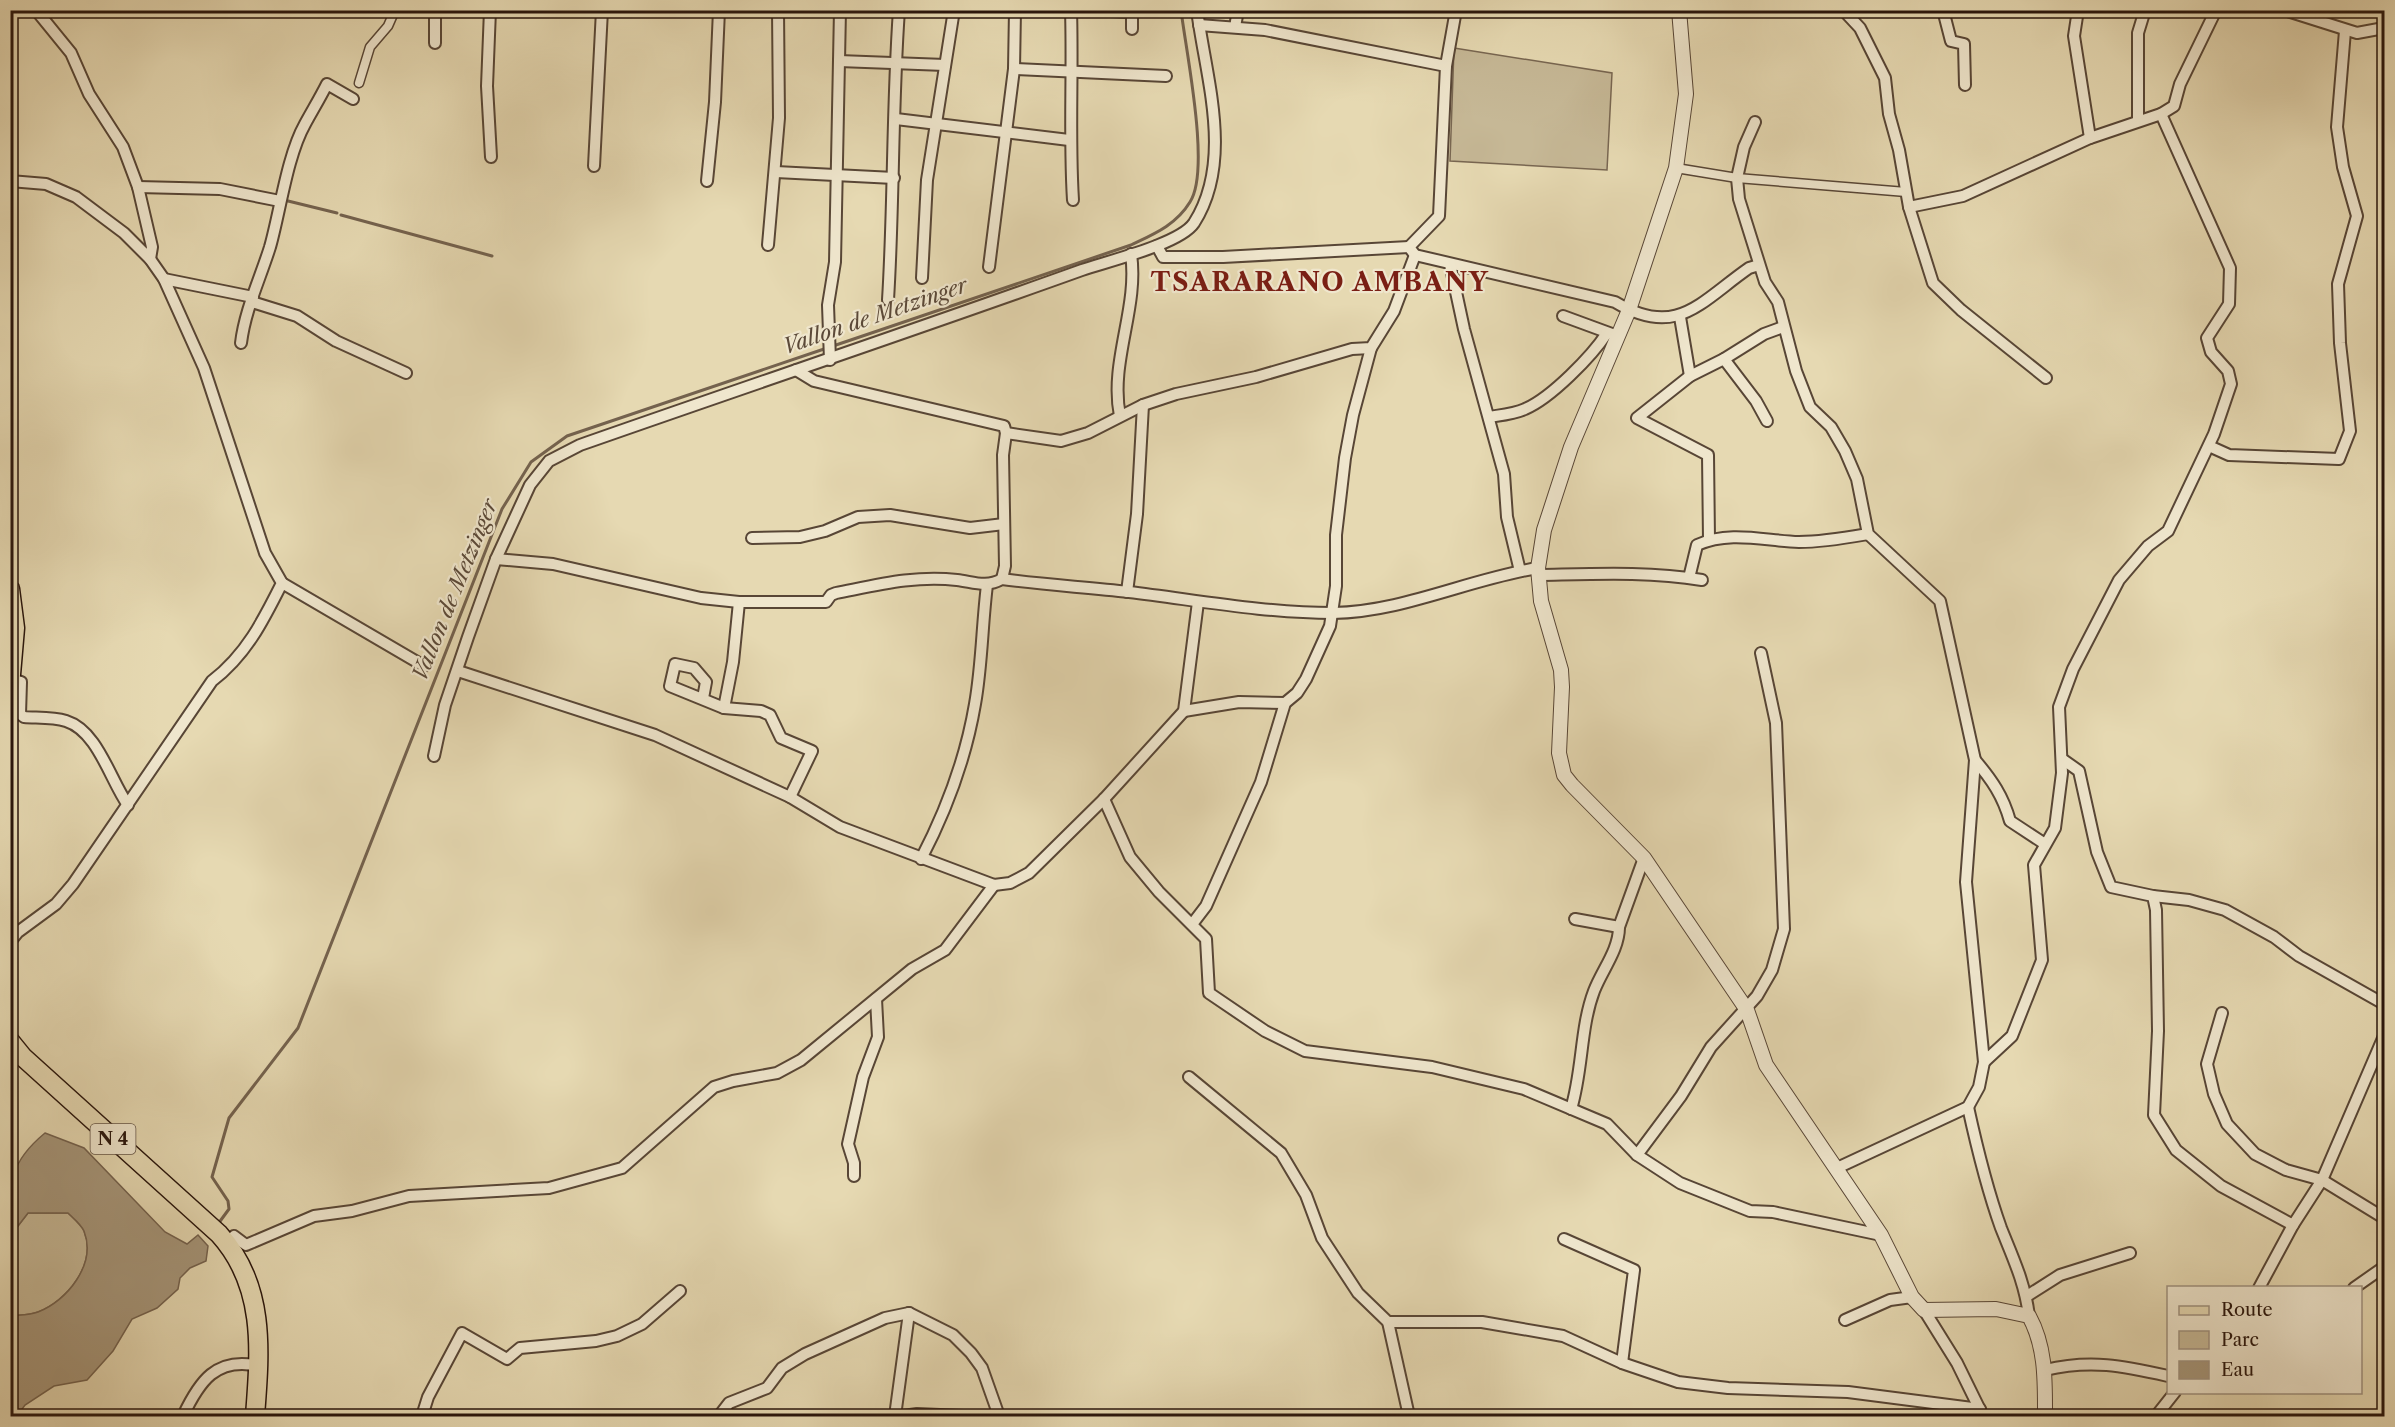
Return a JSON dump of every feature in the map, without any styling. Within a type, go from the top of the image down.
[{"type":"main road","points":[[10,589],[15,628],[11,683]]},
{"type":"main road","name":"N 4","points":[[10,1041],[23,1057],[226,1241],[240,1261],[254,1299],[260,1342],[255,1416]]},
{"type":"street","points":[[36,10],[71,53],[89,94],[123,147],[138,187],[152,247],[150,258]]},
{"type":"street","points":[[359,83],[370,47],[388,27],[395,10]]},
{"type":"street","points":[[435,10],[435,43]]},
{"type":"street","points":[[490,10],[486,86],[491,157]]},
{"type":"street","points":[[594,166],[602,10]]},
{"type":"street","points":[[707,181],[715,102],[719,10]]},
{"type":"street","points":[[768,245],[776,172],[778,10]]},
{"type":"street","points":[[830,360],[828,305],[835,262],[840,10]]},
{"type":"street","points":[[888,300],[899,10]]},
{"type":"street","points":[[922,278],[927,180],[954,10]]},
{"type":"street","points":[[989,267],[1014,69],[1015,10]]},
{"type":"street","points":[[1071,10],[1071,72],[1073,78],[1069,140],[1073,201]]},
{"type":"street","points":[[1089,10],[1132,12],[1132,29]]},
{"type":"street","points":[[434,756],[445,705],[496,559],[530,485],[549,462],[580,445],[1157,246],[1192,226],[1206,201],[1213,180],[1215,155],[1211,105],[1197,10]]},
{"type":"street","points":[[1235,27],[1238,10]]},
{"type":"street","points":[[1679,10],[1686,94],[1676,168],[1629,310],[1613,335],[1556,488],[1544,530],[1538,571],[1541,601],[1561,669],[1559,753],[1564,775],[1574,789],[1644,858],[1747,1010],[1766,1065],[1881,1235],[1912,1297],[1924,1310],[1957,1363],[1981,1413]]},
{"type":"street","points":[[1847,10],[1846,13],[1860,28],[1885,78],[1889,114],[1899,150],[1906,192],[1934,283],[1961,310],[2046,378]]},
{"type":"street","points":[[1943,10],[1952,41],[1964,44],[1965,85]]},
{"type":"street","points":[[2078,10],[2074,36],[2090,138]]},
{"type":"street","points":[[2138,120],[2138,33],[2145,10]]},
{"type":"street","points":[[1910,207],[1963,196],[2090,138],[2161,114],[2174,106],[2180,84],[2216,10]]},
{"type":"street","points":[[2284,10],[2321,16],[2345,31],[2357,33],[2385,28]]},
{"type":"street","points":[[1193,923],[1206,906],[1261,782],[1285,703],[1298,693],[1330,626],[1334,612],[1336,536],[1345,458],[1353,415],[1371,348],[1394,311],[1412,251],[1439,216],[1446,66],[1455,11]]},
{"type":"street","points":[[1199,25],[1265,30],[1446,66]]},
{"type":"street","points":[[2208,446],[2229,455],[2339,459],[2347,445],[2350,431],[2340,343],[2338,284],[2357,216],[2343,167],[2337,127],[2343,84],[2345,31]]},
{"type":"street","points":[[839,61],[945,65]]},
{"type":"street","points":[[1014,69],[1166,76]]},
{"type":"street","points":[[241,344],[252,300],[270,246],[280,201],[304,124],[313,114],[327,84],[353,99]]},
{"type":"street","points":[[1984,1062],[2012,1036],[2042,960],[2034,866],[2055,828],[2062,759],[2059,707],[2073,669],[2119,580],[2148,546],[2168,531],[2208,446],[2231,384],[2228,371],[2211,352],[2208,338],[2229,304],[2229,268],[2161,114]]},
{"type":"street","points":[[896,119],[935,126],[1069,140]]},
{"type":"street","points":[[1755,122],[1744,147],[1737,178],[1739,199],[1759,266],[1765,282],[1778,302],[1783,327],[1810,407],[1831,427],[1857,479],[1868,534],[1940,601],[1975,760],[1966,882],[1984,1062],[1979,1087],[1968,1107],[1837,1168]]},
{"type":"street","points":[[1676,168],[1737,178],[1906,192]]},
{"type":"street","points":[[776,172],[894,178]]},
{"type":"street","points":[[10,181],[46,184],[62,189],[124,233],[150,258],[164,279],[206,374],[265,553],[282,583],[424,666]]},
{"type":"street","points":[[138,187],[220,189],[280,201]]},
{"type":"street","points":[[1157,246],[1163,257],[1412,251],[1450,264],[1615,302],[1644,316],[1680,316],[1749,268],[1759,266]]},
{"type":"street","points":[[1120,416],[1117,402],[1119,366],[1129,305],[1133,265],[1131,254]]},
{"type":"street","points":[[1450,264],[1459,309],[1504,474],[1507,517],[1520,570]]},
{"type":"street","points":[[164,279],[252,300],[297,316],[336,341],[406,374]]},
{"type":"street","points":[[1563,316],[1613,335]]},
{"type":"street","points":[[1680,316],[1690,376]]},
{"type":"street","points":[[1709,539],[1708,455],[1637,418],[1690,376],[1724,359],[1764,334],[1783,327]]},
{"type":"street","points":[[1489,417],[1527,409],[1543,398],[1613,335]]},
{"type":"street","points":[[1006,433],[1061,441],[1088,432],[1143,405],[1176,394],[1256,377],[1352,349],[1371,348]]},
{"type":"street","points":[[1724,359],[1767,421]]},
{"type":"street","points":[[796,370],[814,381],[1004,426],[1006,433],[1005,566],[1002,579]]},
{"type":"street","points":[[1127,592],[1137,514],[1143,405]]},
{"type":"street","points":[[752,538],[800,537],[825,531],[858,517],[890,515],[970,528],[1004,524]]},
{"type":"street","points":[[1689,578],[1697,544],[1709,539],[1743,537],[1822,542],[1868,534]]},
{"type":"street","points":[[496,559],[554,564],[701,598],[739,602],[826,602],[831,595],[836,593],[911,578],[957,580],[987,585],[1002,579],[1198,602],[1334,612],[1369,609],[1437,594],[1520,570],[1621,573],[1702,580]]},
{"type":"street","points":[[10,942],[18,932],[56,904],[128,805],[212,681],[234,665],[255,633],[282,583]]},
{"type":"street","points":[[921,859],[938,826],[969,735],[975,701],[987,585]]},
{"type":"street","points":[[724,708],[733,662],[739,602]]},
{"type":"street","points":[[458,671],[655,735],[790,797],[840,827],[994,885],[1010,883],[1029,873],[1104,799],[1184,711],[1198,602]]},
{"type":"street","points":[[1637,1155],[1681,1096],[1711,1047],[1731,1023],[1747,1010],[1772,970],[1784,929],[1776,723],[1761,653]]},
{"type":"street","points":[[11,683],[21,682],[20,714],[24,717],[71,723],[104,757],[111,777],[128,805]]},
{"type":"street","points":[[704,698],[724,708],[761,711],[770,715],[781,738],[812,751],[790,797]]},
{"type":"street","points":[[1184,711],[1239,702],[1285,703]]},
{"type":"street","points":[[2062,759],[2079,771],[2097,852],[2111,887],[2152,896],[2189,900],[2225,910],[2274,937],[2299,956],[2385,1004]]},
{"type":"street","points":[[1975,760],[1992,779],[2003,798],[2010,821],[2045,844]]},
{"type":"street","points":[[1104,799],[1130,857],[1206,939],[1209,993],[1266,1031],[1305,1051],[1432,1067],[1524,1089],[1607,1124],[1637,1155],[1680,1183],[1750,1211],[1773,1212],[1881,1235]]},
{"type":"street","points":[[1571,1109],[1578,1087],[1593,994],[1619,939],[1619,927],[1644,858]]},
{"type":"street","points":[[226,1241],[234,1236],[246,1245],[314,1216],[352,1211],[409,1196],[549,1188],[622,1168],[714,1087],[777,1073],[801,1060],[912,969],[945,950],[994,885]]},
{"type":"street","points":[[2152,896],[2156,910],[2158,1031],[2154,1115],[2176,1150],[2221,1186],[2293,1225]]},
{"type":"street","points":[[1575,918],[1619,927]]},
{"type":"street","points":[[854,1176],[854,1163],[848,1144],[863,1077],[878,1037],[876,999]]},
{"type":"street","points":[[2222,1013],[2207,1064],[2214,1094],[2227,1124],[2255,1154],[2286,1170],[2322,1180],[2385,1218]]},
{"type":"street","points":[[2260,1286],[2293,1225],[2322,1180],[2385,1036]]},
{"type":"street","points":[[1189,1077],[1281,1153],[1306,1195],[1322,1238],[1358,1293],[1388,1323],[1409,1416]]},
{"type":"street","points":[[1968,1107],[1979,1157],[2027,1296],[2029,1316],[2039,1334],[2045,1371],[2045,1416]]},
{"type":"street","points":[[1564,1239],[1634,1270],[1622,1363]]},
{"type":"street","points":[[2027,1296],[2060,1275],[2130,1253]]},
{"type":"street","points":[[2356,1286],[2385,1267]]},
{"type":"street","points":[[422,1416],[428,1396],[462,1334],[507,1359],[520,1348],[596,1341],[617,1336],[642,1324],[680,1291]]},
{"type":"street","points":[[1845,1320],[1890,1300],[1912,1297]]},
{"type":"street","points":[[1924,1310],[1996,1309],[2029,1316]]},
{"type":"street","points":[[719,1416],[729,1403],[767,1388],[782,1368],[805,1354],[885,1317],[909,1313],[953,1335],[971,1353],[982,1368],[999,1416]]},
{"type":"street","points":[[895,1416],[909,1313]]},
{"type":"street","points":[[1388,1323],[1482,1322],[1563,1336],[1622,1363],[1678,1382],[1728,1388],[1848,1392],[1981,1413]]},
{"type":"street","points":[[2045,1371],[2071,1364],[2095,1363],[2167,1376]]},
{"type":"street","points":[[183,1416],[205,1377],[215,1370],[236,1364],[259,1366]]},
{"type":"street","points":[[2156,1416],[2173,1394]]},
{"type":"street","points":[[903,1416],[917,1414],[963,1416]]},
{"type":"green space","points":[[1454,48],[1612,73],[1607,170],[1450,161]]},
{"type":"green space","points":[[28,1213],[68,1213],[84,1231],[87,1244],[86,1256],[77,1280],[49,1307],[38,1312],[11,1316],[11,1235]]},
{"type":"water","points":[[45,1133],[84,1148],[165,1232],[187,1244],[198,1235],[208,1246],[206,1261],[190,1268],[180,1278],[178,1289],[157,1308],[132,1319],[113,1351],[87,1380],[54,1386],[25,1405],[17,1416],[11,1416],[11,1316],[38,1312],[59,1299],[77,1280],[86,1256],[87,1244],[84,1231],[68,1213],[28,1213],[11,1235],[10,1204],[16,1167],[32,1145]]},
{"type":"waterway","name":"Vallon de Metzinger","points":[[833,346],[1131,245],[1164,228],[1178,217],[1190,202],[1196,186],[1198,164],[1198,138],[1192,81],[1181,10]]},
{"type":"waterway","points":[[284,200],[337,213]]},
{"type":"waterway","points":[[341,215],[492,256]]},
{"type":"waterway","name":"Vallon de Metzinger","points":[[218,1224],[229,1209],[228,1201],[212,1177],[229,1118],[298,1028],[502,509],[531,462],[567,436],[827,348]]},
{"type":"district","name":"TSARARANO AMBANY","points":[[1320,282]]}]
